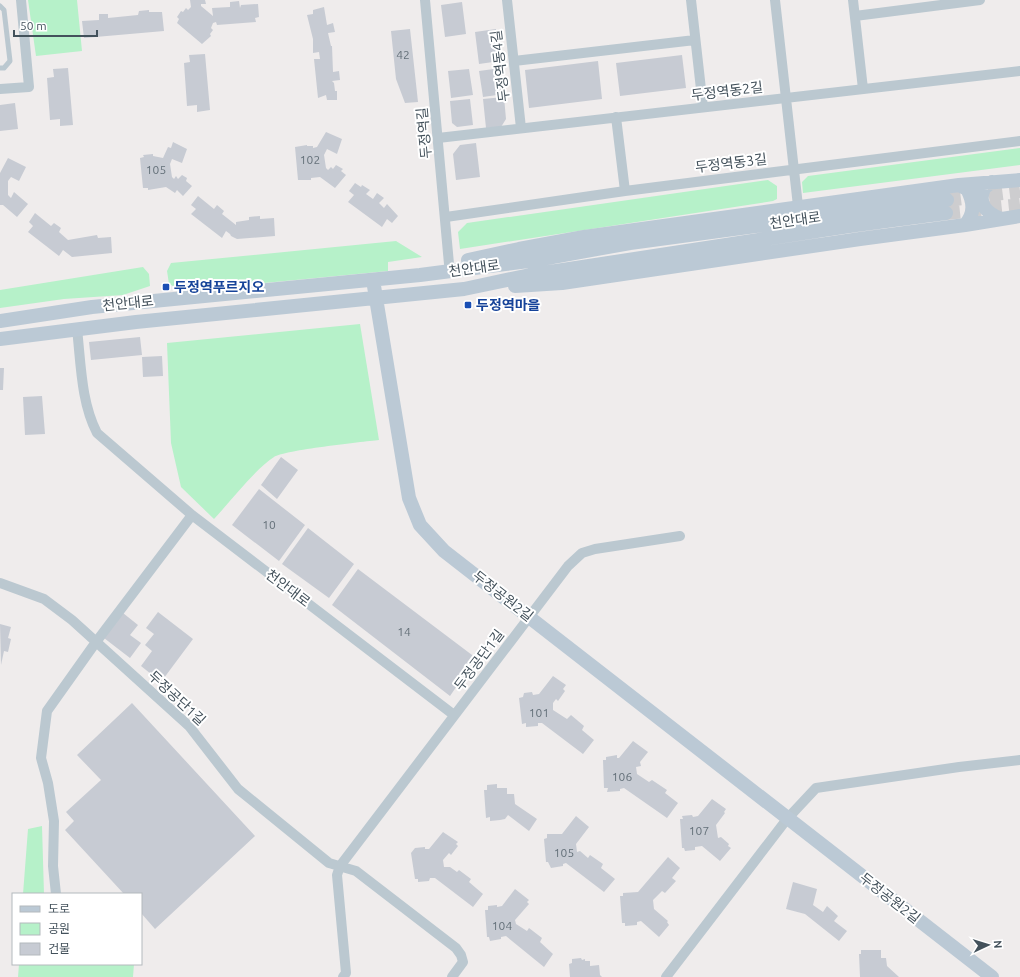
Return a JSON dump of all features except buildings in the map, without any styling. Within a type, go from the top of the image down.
[{"type":"main road","points":[[420,275],[450,264],[519,248],[584,237],[798,206],[1016,179]]},
{"type":"main road","points":[[992,182],[984,188],[983,203],[986,212],[1001,219]]},
{"type":"main road","points":[[959,185],[967,189],[972,202],[972,217],[965,225]]},
{"type":"main road","name":"천안대로","points":[[0,339],[77,329],[464,289],[530,275],[856,225],[947,207],[654,239],[536,260],[420,275],[92,307],[2,320]]},
{"type":"main road","points":[[464,289],[562,283],[860,238],[965,225],[1020,216]]},
{"type":"main road","name":"두정공원2길","points":[[373,280],[409,498],[420,525],[444,550],[992,977]]},
{"type":"street","points":[[0,89],[29,87],[21,0]]},
{"type":"street","name":"두정역길","points":[[425,0],[450,264]]},
{"type":"street","name":"두정역동4길","points":[[507,0],[522,128]]},
{"type":"street","points":[[691,0],[703,108]]},
{"type":"street","points":[[775,0],[798,206]]},
{"type":"street","points":[[853,0],[862,89]]},
{"type":"street","points":[[855,16],[980,0]]},
{"type":"street","points":[[514,61],[695,40]]},
{"type":"street","name":"두정역동2길","points":[[438,138],[1020,71]]},
{"type":"street","points":[[616,117],[625,190]]},
{"type":"street","name":"두정역동3길","points":[[446,217],[625,190],[1020,141]]},
{"type":"street","name":"천안대로","points":[[77,329],[85,398],[89,417],[97,433],[192,515],[454,715]]},
{"type":"street","points":[[56,893],[53,866],[54,821],[48,783],[41,758],[47,711],[96,642],[192,515]]},
{"type":"street","name":"두정공단1길","points":[[340,866],[568,566],[582,553],[595,549],[680,536]]},
{"type":"street","name":"두정공단1길","points":[[0,583],[44,599],[72,620],[189,726],[238,789],[329,863],[356,871],[456,948],[461,955],[463,962],[452,977]]},
{"type":"street","points":[[666,977],[787,818],[816,788],[959,766],[1020,760]]},
{"type":"street","points":[[340,866],[337,875],[347,976]]},
{"type":"lane","points":[[0,6],[4,10],[10,61],[4,68],[0,68]]},
{"type":"green space","points":[[28,0],[77,0],[82,51],[36,56]]},
{"type":"green space","points":[[1020,148],[1020,165],[803,193],[802,182],[808,176]]},
{"type":"green space","points":[[768,180],[777,186],[777,199],[773,201],[460,249],[458,232],[467,223]]},
{"type":"green space","points":[[396,241],[422,257],[388,262],[388,271],[212,288],[177,288],[169,284],[167,271],[171,263]]},
{"type":"green space","points":[[143,267],[149,274],[150,286],[123,295],[64,299],[0,308],[0,290]]},
{"type":"green space","points":[[360,324],[379,440],[307,449],[281,454],[274,457],[250,478],[214,519],[181,487],[171,443],[167,343]]},
{"type":"green space","points":[[42,826],[44,893],[23,893],[28,829]]},
{"type":"green space","points":[[19,965],[134,965],[133,977],[18,977]]},
{"type":"tunnel","points":[[947,200],[1020,191]]},
{"type":"tunnel","points":[[946,213],[1020,205]]},
{"type":"place","name":"두정역푸르지오","points":[[166,287]]},
{"type":"place","name":"두정역마을","points":[[468,305]]}]
